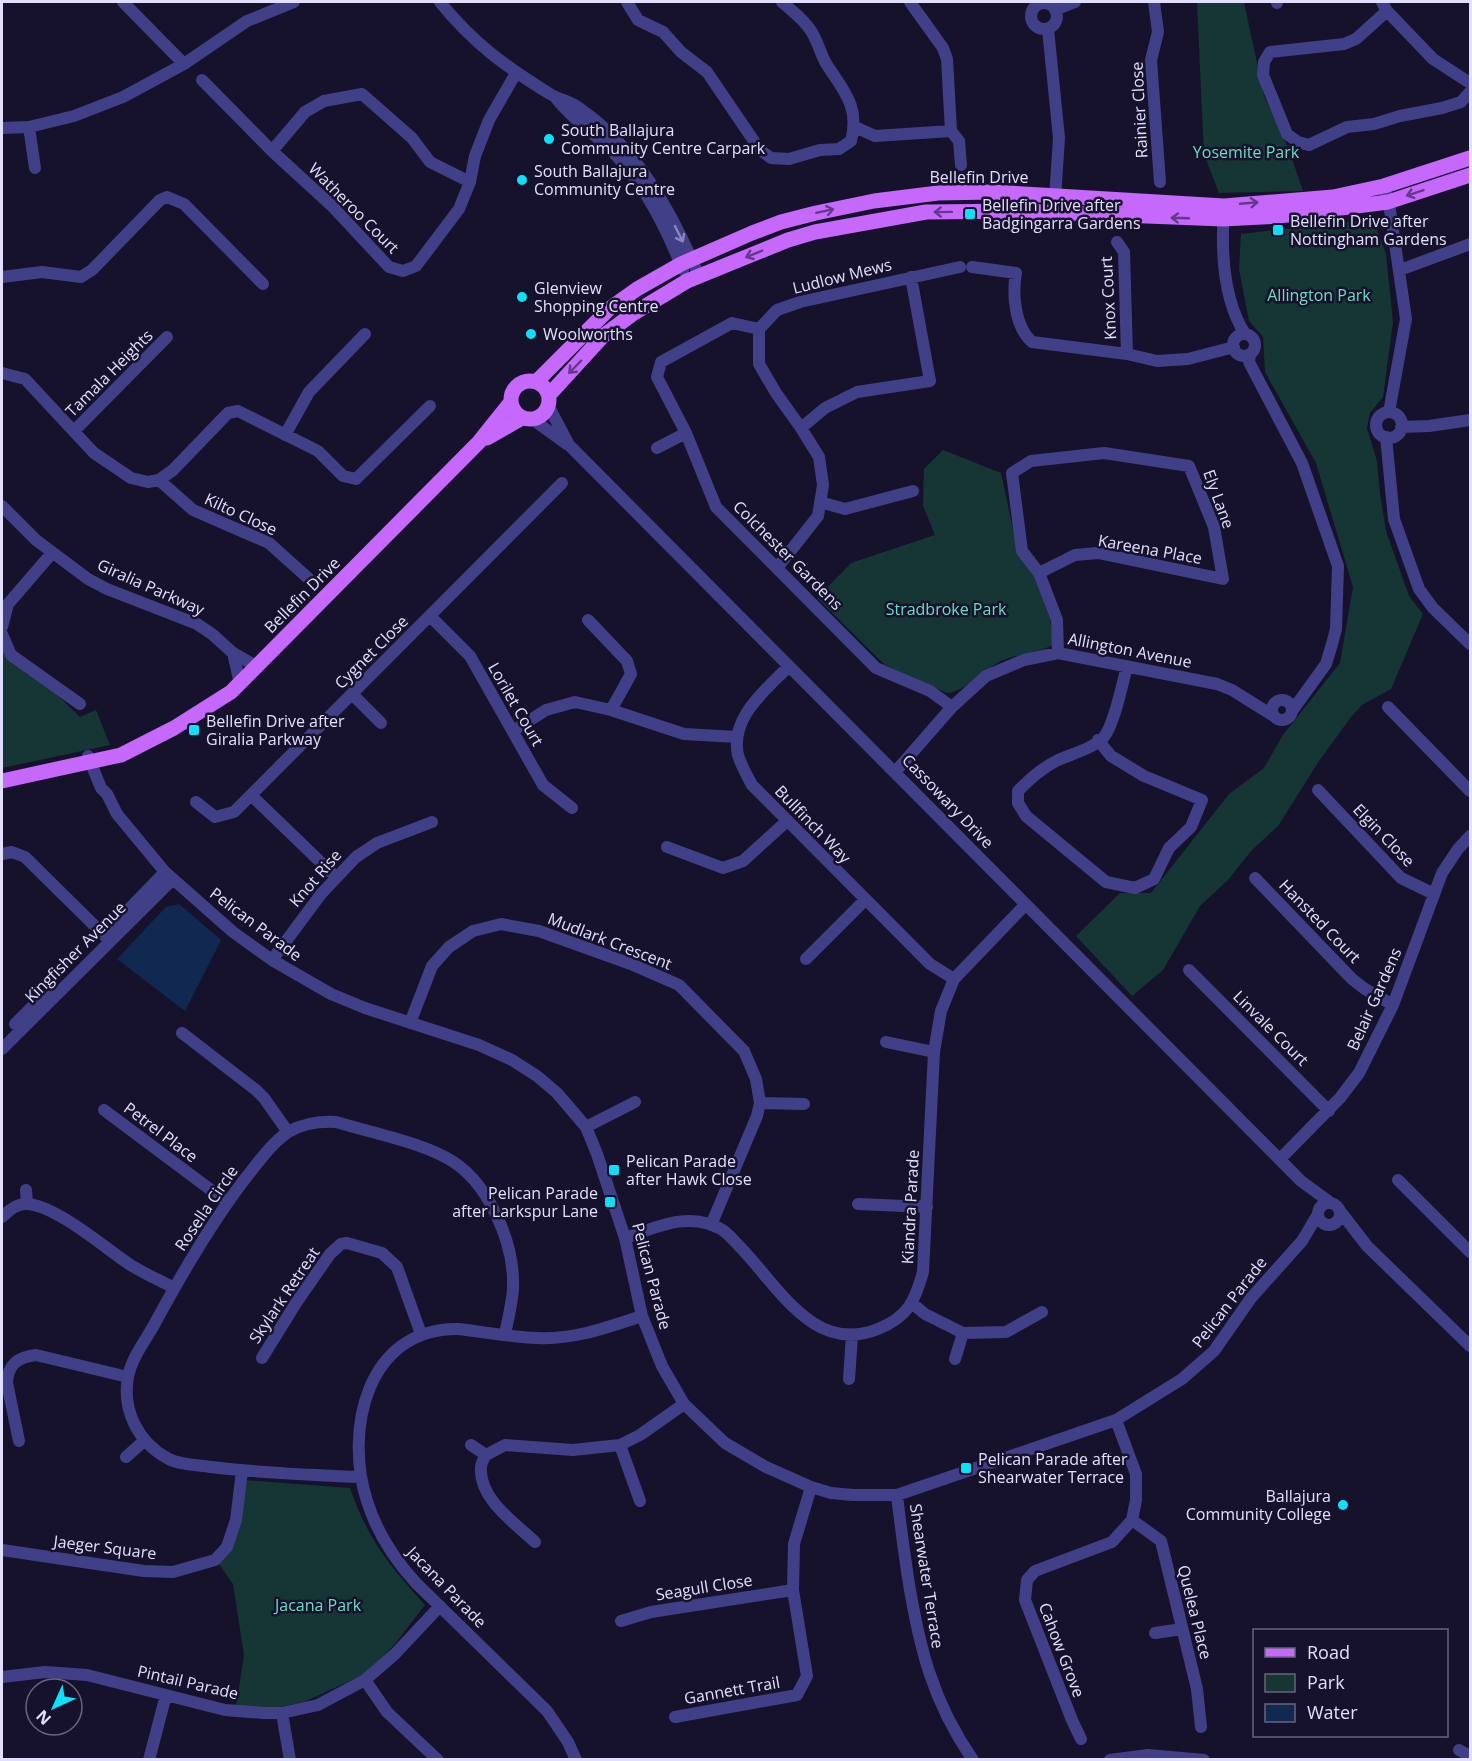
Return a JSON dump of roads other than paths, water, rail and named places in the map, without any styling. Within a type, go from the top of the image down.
[{"type":"main road","name":"Bellefin Drive","points":[[536,382],[609,309],[638,289],[686,262],[782,222],[874,201],[938,193],[993,192],[1054,196],[1224,212],[1334,196],[1384,186],[1470,158]]},
{"type":"main road","name":"Bellefin Drive","points":[[549,400],[615,326],[693,278],[777,244],[815,232],[938,212],[1324,211],[1388,202],[1470,175]]},
{"type":"main road","points":[[528,380],[536,382],[542,385],[549,400],[543,414],[527,418],[515,413],[510,397],[513,389],[528,380]]},
{"type":"main road","name":"Bellefin Drive","points":[[2,773],[121,755],[201,712],[231,692],[479,442],[511,402]]},
{"type":"main road","name":"Bellefin Drive","points":[[479,442],[527,418]]},
{"type":"main road","name":"Bellefin Drive","points":[[2,781],[94,759]]},
{"type":"street","points":[[123,2],[184,64]]},
{"type":"street","points":[[2,128],[29,127],[74,116],[123,96],[184,64],[247,21],[294,2]]},
{"type":"street","points":[[440,2],[473,40],[516,73],[555,97],[566,111],[624,164],[645,193],[693,278]]},
{"type":"street","points":[[627,2],[638,20],[663,32],[681,51],[707,72],[760,150],[771,158],[789,159],[820,150],[839,149],[852,141],[855,127],[852,105],[843,87],[826,63],[806,22],[782,2]]},
{"type":"street","points":[[910,2],[943,48],[947,59],[951,131],[959,141],[961,165]]},
{"type":"street","points":[[1055,10],[1075,2]]},
{"type":"street","name":"Rainier Close","points":[[1154,2],[1158,32],[1151,60],[1160,182]]},
{"type":"street","points":[[1038,3],[1048,4],[1055,10],[1057,19],[1048,29],[1039,28],[1031,19],[1038,3]]},
{"type":"street","points":[[1470,83],[1433,59],[1385,6],[1356,39],[1344,44],[1270,52],[1264,62],[1263,75],[1287,134],[1298,142],[1309,145],[1347,127],[1374,124],[1461,102],[1470,92]]},
{"type":"street","points":[[1048,29],[1059,138],[1054,213]]},
{"type":"street","name":"Watheroo Court","points":[[202,80],[272,151],[332,206],[389,267],[403,271],[416,266],[459,209],[489,120],[516,73]]},
{"type":"street","points":[[272,151],[305,112],[324,101],[362,94],[412,138],[430,162],[470,182]]},
{"type":"street","points":[[29,127],[35,168]]},
{"type":"street","points":[[855,127],[876,136],[951,131]]},
{"type":"street","points":[[1384,186],[1405,304],[1405,327],[1389,412]]},
{"type":"street","points":[[2,277],[42,272],[81,277],[92,270],[160,200],[167,197],[184,204],[263,284]]},
{"type":"street","points":[[1224,212],[1222,231],[1226,280],[1238,322],[1245,334],[1255,341],[1255,349],[1250,354],[1242,356],[1235,351],[1235,339],[1245,334]]},
{"type":"street","name":"Knox Court","points":[[1117,242],[1125,252],[1127,354]]},
{"type":"street","points":[[1400,270],[1470,244]]},
{"type":"street","name":"Ludlow Mews","points":[[759,329],[777,310],[800,302],[966,267],[1016,273],[1013,288],[1022,333],[1032,342],[1127,354]]},
{"type":"street","points":[[801,428],[825,408],[857,392],[930,381],[911,277]]},
{"type":"street","name":"Colchester Gardens","points":[[759,329],[732,323],[661,362],[657,377],[686,433],[716,507],[876,668],[930,691],[952,707]]},
{"type":"street","points":[[759,329],[759,364],[819,457],[823,486],[818,516],[777,568]]},
{"type":"street","points":[[285,435],[309,392],[364,334]]},
{"type":"street","name":"Tamala Heights","points":[[74,431],[167,337]]},
{"type":"street","points":[[1127,354],[1157,361],[1188,359],[1234,347]]},
{"type":"street","points":[[1250,354],[1249,362],[1302,463],[1338,566],[1336,629],[1326,664],[1303,694],[1289,706],[1289,717],[1284,720],[1277,719],[1272,710],[1277,701],[1289,706]]},
{"type":"street","points":[[2,373],[25,379],[94,453],[131,478],[148,482],[159,480],[173,470],[228,413],[238,411],[318,451],[343,476],[356,479],[430,406]]},
{"type":"street","name":"Cassowary Drive","points":[[549,400],[569,445]]},
{"type":"street","points":[[1386,437],[1396,435],[1401,427],[1399,417],[1389,412],[1380,415],[1376,421],[1378,431],[1386,437],[1394,519],[1419,589],[1433,608],[1470,644]]},
{"type":"street","name":"Cassowary Drive","points":[[527,418],[569,445],[896,771],[1025,905],[1280,1159],[1301,1182],[1323,1218],[1367,1246]]},
{"type":"street","points":[[1401,427],[1429,426],[1470,420]]},
{"type":"street","points":[[657,448],[686,433]]},
{"type":"street","name":"Ely Lane","points":[[1039,573],[1022,551],[1012,472],[1031,461],[1104,453],[1190,466],[1214,527],[1223,579]]},
{"type":"street","name":"Kilto Close","points":[[159,480],[193,510],[269,543],[308,578]]},
{"type":"street","name":"Cygnet Close","points":[[196,802],[215,817],[234,813],[562,483]]},
{"type":"street","points":[[820,502],[845,509],[914,491]]},
{"type":"street","name":"Giralia Parkway","points":[[2,506],[52,553],[107,589],[197,624],[233,653],[258,667]]},
{"type":"street","points":[[2,627],[8,604],[52,553]]},
{"type":"street","name":"Kareena Place","points":[[1039,573],[1075,555],[1098,554],[1223,579]]},
{"type":"street","points":[[1039,573],[1057,620],[1058,653]]},
{"type":"street","name":"Lorilet Court","points":[[430,616],[470,656],[543,785],[572,807]]},
{"type":"street","points":[[588,620],[627,661],[631,674],[611,710]]},
{"type":"street","points":[[2,634],[10,655],[80,704]]},
{"type":"street","points":[[233,653],[240,684]]},
{"type":"street","name":"Allington Avenue","points":[[896,771],[952,707],[986,676],[1023,660],[1058,653],[1217,684],[1255,704],[1272,710]]},
{"type":"street","points":[[513,731],[546,710],[575,702],[611,710],[684,734],[737,737],[746,711],[789,666]]},
{"type":"street","points":[[1098,740],[1112,756],[1144,776],[1202,800],[1191,827],[1169,848],[1154,879],[1135,888],[1106,882],[1026,816],[1018,803],[1018,791],[1039,770],[1087,748],[1098,740],[1105,736],[1115,710],[1126,666]]},
{"type":"street","points":[[352,694],[381,723]]},
{"type":"street","points":[[1388,707],[1470,791]]},
{"type":"street","name":"Bullfinch Way","points":[[737,737],[739,757],[752,785],[930,964],[954,979]]},
{"type":"street","name":"Pelican Parade","points":[[94,759],[107,787],[106,794],[117,814],[169,875],[233,932],[272,960],[331,994],[479,1045],[512,1060],[537,1076],[558,1094],[586,1127],[597,1154],[625,1238],[642,1316],[662,1366],[684,1404],[725,1443],[766,1467],[811,1487],[853,1495],[897,1495],[1116,1420],[1182,1379],[1203,1362],[1220,1343],[1251,1298],[1323,1218],[1339,1220],[1336,1207]]},
{"type":"street","name":"Elgin Close","points":[[1318,790],[1401,878],[1434,894]]},
{"type":"street","points":[[251,795],[336,877]]},
{"type":"street","points":[[667,847],[723,868],[744,861],[787,821]]},
{"type":"street","name":"Knot Rise","points":[[272,960],[301,918],[356,857],[377,843],[432,822]]},
{"type":"street","name":"Belair Gardens","points":[[1280,1159],[1329,1111],[1359,1073],[1393,1005],[1448,862],[1470,836]]},
{"type":"street","points":[[2,854],[12,852],[25,857],[107,938]]},
{"type":"street","name":"Kingfisher Avenue","points":[[2,1049],[169,875]]},
{"type":"street","name":"Hansted Court","points":[[1255,878],[1352,979],[1393,1005]]},
{"type":"street","points":[[806,959],[865,900]]},
{"type":"street","name":"Kiandra Parade","points":[[625,1238],[664,1225],[693,1219],[722,1230],[796,1311],[823,1329],[852,1336],[872,1332],[894,1323],[913,1304],[923,1272],[934,1052],[941,1011],[954,979],[1025,905]]},
{"type":"street","name":"Mudlark Crescent","points":[[410,1023],[432,966],[449,946],[473,931],[501,924],[539,930],[631,964],[679,985],[744,1051],[756,1079],[760,1103]]},
{"type":"street","name":"Kingfisher Avenue","points":[[2,1037],[107,938]]},
{"type":"street","name":"Linvale Court","points":[[1189,970],[1329,1111]]},
{"type":"street","points":[[182,1033],[256,1090],[288,1132]]},
{"type":"street","points":[[886,1042],[934,1052]]},
{"type":"street","points":[[586,1127],[635,1102]]},
{"type":"street","points":[[711,1226],[757,1116],[760,1103],[804,1104]]},
{"type":"street","name":"Petrel Place","points":[[104,1110],[226,1202]]},
{"type":"street","name":"Rosella Circle","points":[[360,1477],[242,1471],[169,1459],[144,1440],[129,1414],[128,1377],[136,1358],[174,1288],[226,1202],[273,1144],[288,1132],[312,1122],[336,1122],[433,1151],[456,1163],[467,1172],[484,1192],[496,1216],[508,1250],[513,1289],[505,1334]]},
{"type":"street","points":[[1398,1180],[1470,1252]]},
{"type":"street","name":"Cassowary Drive","points":[[1301,1182],[1336,1207],[1367,1246],[1470,1346]]},
{"type":"street","points":[[26,1190],[27,1204]]},
{"type":"street","points":[[2,1217],[17,1206],[27,1204],[48,1210],[83,1231],[129,1264],[174,1288]]},
{"type":"street","points":[[858,1204],[927,1207]]},
{"type":"street","points":[[1323,1218],[1324,1204],[1336,1207]]},
{"type":"street","name":"Skylark Retreat","points":[[262,1358],[330,1254],[341,1244],[347,1243],[382,1253],[397,1267],[421,1334]]},
{"type":"street","points":[[913,1304],[925,1314],[963,1333],[1006,1332],[1042,1312]]},
{"type":"street","name":"Jacana Parade","points":[[576,1760],[568,1742],[547,1711],[399,1563],[381,1536],[367,1503],[360,1477],[359,1425],[373,1379],[381,1366],[394,1352],[421,1334],[445,1329],[537,1338],[579,1335],[642,1316]]},
{"type":"street","points":[[955,1359],[963,1333]]},
{"type":"street","points":[[849,1379],[852,1336]]},
{"type":"street","points":[[19,1441],[7,1383],[10,1366],[16,1361],[26,1356],[36,1355],[128,1377]]},
{"type":"street","points":[[535,1542],[498,1508],[484,1488],[481,1468],[486,1455],[505,1445],[573,1450],[620,1445],[640,1435],[684,1404]]},
{"type":"street","points":[[1116,1420],[1136,1474],[1136,1500],[1132,1520]]},
{"type":"street","points":[[126,1457],[144,1440]]},
{"type":"street","points":[[471,1445],[486,1455]]},
{"type":"street","points":[[620,1445],[640,1501]]},
{"type":"street","name":"Jaeger Square","points":[[2,1550],[144,1571],[173,1572],[215,1560],[227,1546],[236,1520],[242,1471]]},
{"type":"street","name":"Gannett Trail","points":[[675,1717],[797,1695],[807,1676],[793,1590],[794,1544],[811,1487]]},
{"type":"street","name":"Shearwater Terrace","points":[[897,1495],[899,1522],[918,1636],[926,1665],[940,1702],[973,1760]]},
{"type":"street","name":"Quelea Place","points":[[1132,1520],[1161,1541],[1197,1689],[1201,1727]]},
{"type":"street","name":"Cahow Grove","points":[[1082,1739],[1072,1720],[1024,1600],[1028,1580],[1035,1571],[1112,1542],[1132,1520]]},
{"type":"street","name":"Seagull Close","points":[[621,1621],[651,1612],[793,1590]]},
{"type":"street","name":"Pintail Parade","points":[[2,1677],[45,1672],[87,1675],[225,1710],[282,1713],[318,1705],[365,1680],[395,1654],[440,1606]]},
{"type":"street","points":[[1155,1633],[1182,1629]]},
{"type":"street","points":[[365,1680],[387,1712],[438,1760]]},
{"type":"street","points":[[149,1760],[166,1695]]},
{"type":"street","points":[[282,1713],[290,1760]]},
{"type":"street","points":[[1110,1760],[1148,1755],[1204,1760]]},
{"type":"water","points":[[179,904],[221,940],[185,1011],[117,959],[166,907]]},
{"type":"place","name":"South Ballajura Community Centre Carpark","points":[[549,139]]},
{"type":"place","name":"South Ballajura Community Centre","points":[[522,180]]},
{"type":"place","name":"Bellefin Drive after Badgingarra Gardens","points":[[970,214]]},
{"type":"place","name":"Bellefin Drive after Nottingham Gardens","points":[[1278,230]]},
{"type":"place","name":"Glenview Shopping Centre","points":[[522,297]]},
{"type":"place","name":"Woolworths","points":[[531,334]]},
{"type":"place","name":"Bellefin Drive after Giralia Parkway","points":[[194,730]]},
{"type":"place","name":"Pelican Parade after Hawk Close","points":[[614,1170]]},
{"type":"place","name":"Pelican Parade after Larkspur Lane","points":[[610,1202]]},
{"type":"place","name":"Pelican Parade after Shearwater Terrace","points":[[966,1468]]},
{"type":"place","name":"Ballajura Community College","points":[[1343,1505]]},
{"type":"park label","name":"Yosemite Park","points":[[1246,152]]},
{"type":"park label","name":"Allington Park","points":[[1319,295]]},
{"type":"park label","name":"Stradbroke Park","points":[[946,609]]},
{"type":"park label","name":"Jacana Park","points":[[318,1605]]}]
